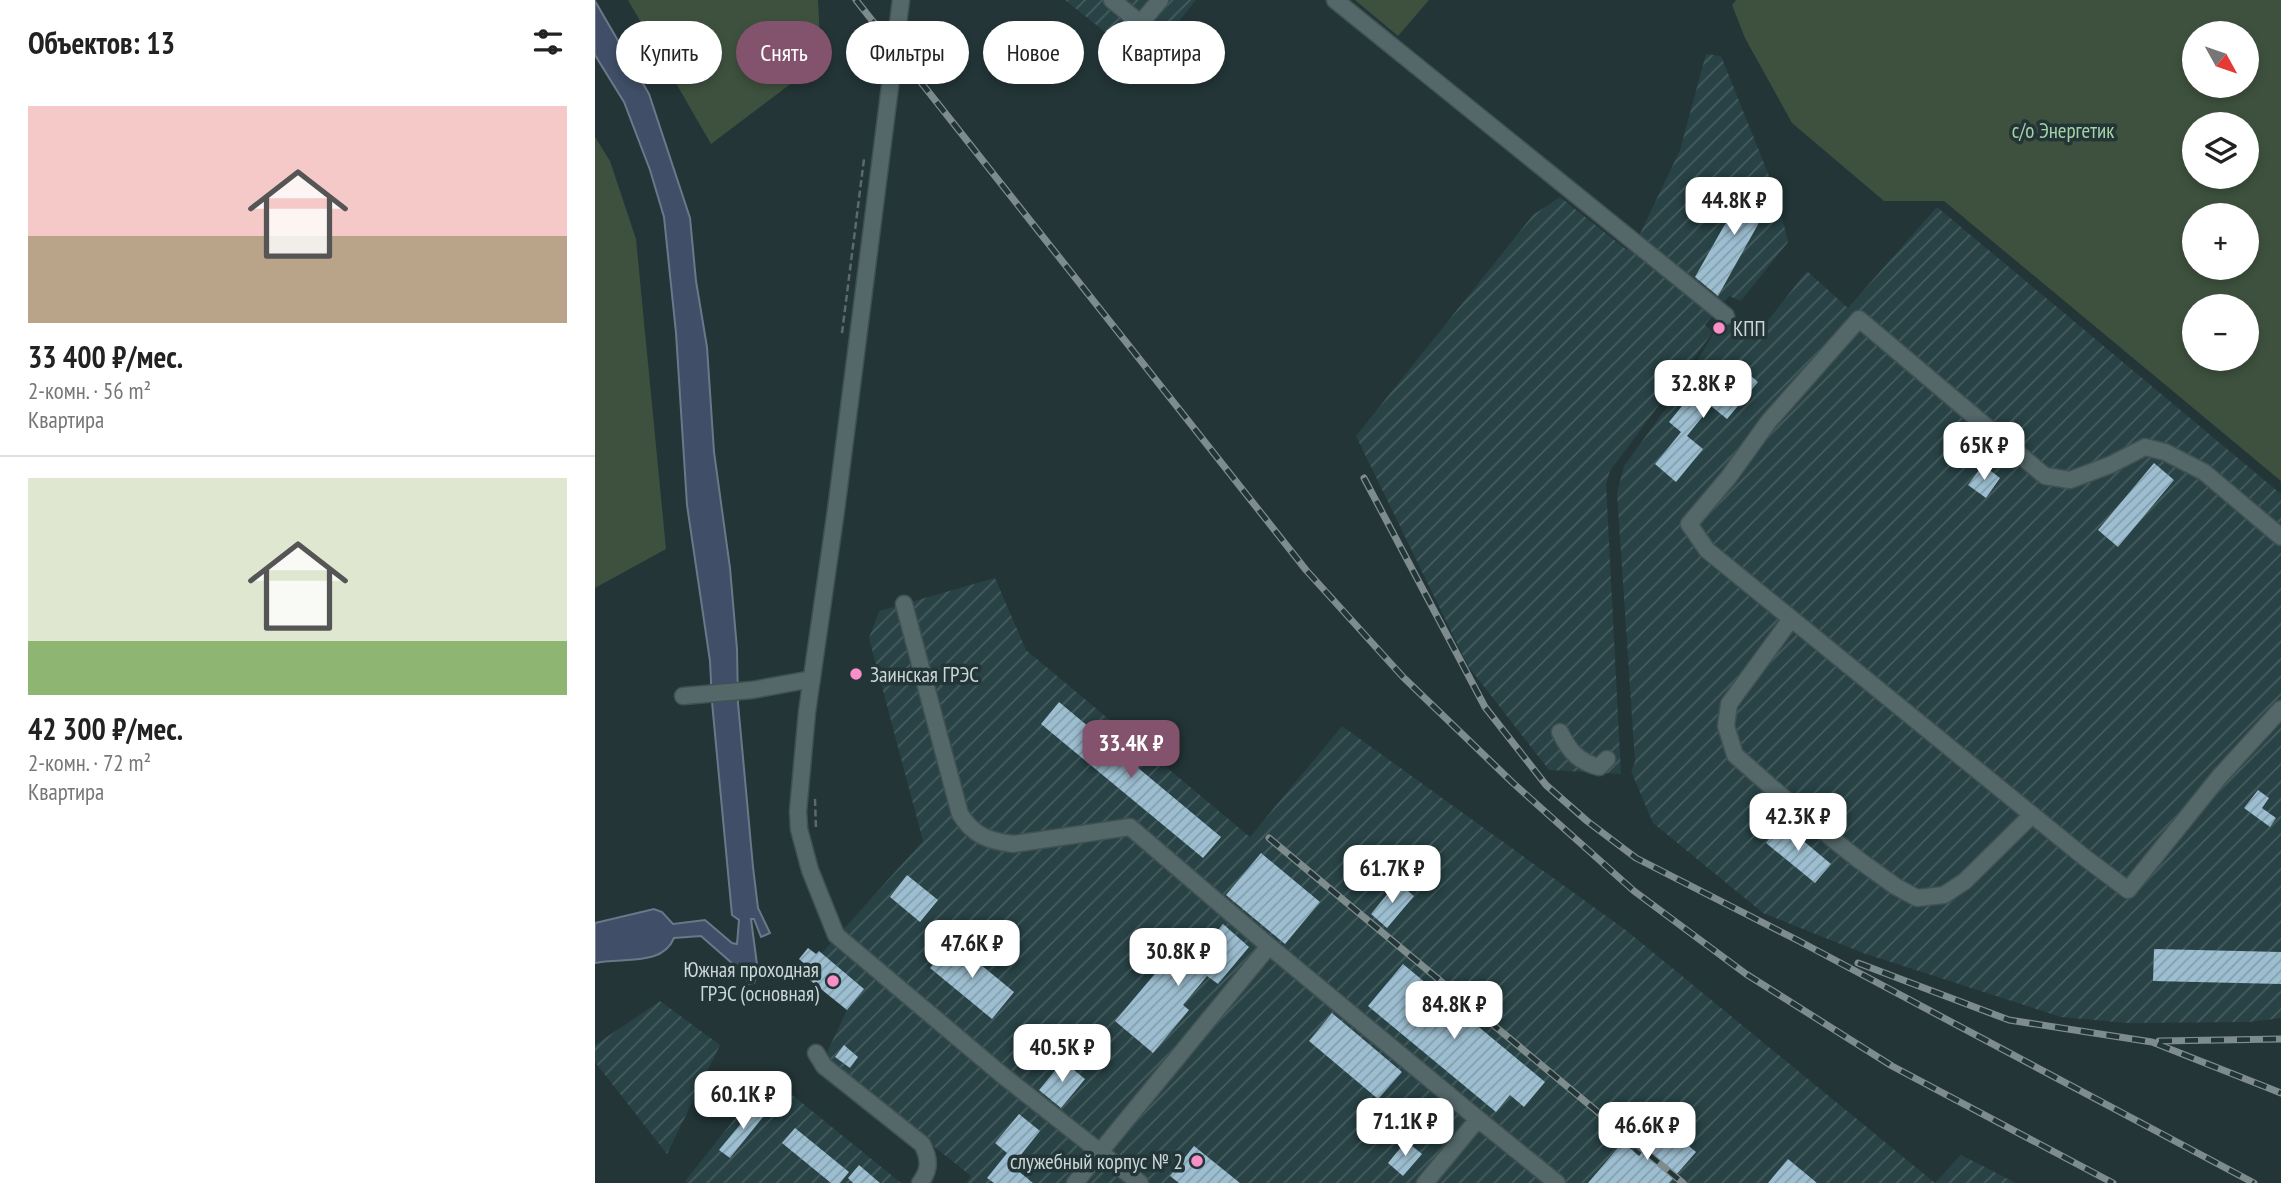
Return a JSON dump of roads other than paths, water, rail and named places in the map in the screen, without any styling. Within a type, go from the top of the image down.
[{"type":"street","points":[[901,0],[836,510],[807,712],[798,811],[799,829],[810,870],[836,935],[1001,1074],[1140,1183]]},
{"type":"street","points":[[1112,0],[1138,21]]},
{"type":"street","points":[[1142,21],[1160,0]]},
{"type":"street","points":[[1335,0],[1726,316]]},
{"type":"street","points":[[2281,537],[2204,472],[2165,452],[2145,447],[2110,465],[2070,480],[2045,475],[1859,319],[1769,421],[1728,478],[1689,524],[1707,550],[2127,890],[2220,776],[2281,709]]},
{"type":"street","points":[[904,604],[960,814],[967,826],[986,838],[1013,844],[1130,827],[1269,946],[1557,1183]]},
{"type":"street","points":[[1791,618],[1729,704],[1726,726],[1735,755],[1809,820],[1895,886],[1917,898],[1944,895],[1965,881],[2032,815]]},
{"type":"street","points":[[683,696],[752,690],[812,679]]},
{"type":"street","points":[[1560,732],[1576,757],[1587,764],[1599,768],[1607,759]]},
{"type":"street","points":[[1075,1183],[1269,946]]},
{"type":"street","points":[[816,1053],[824,1066],[922,1144],[928,1169],[920,1183]]},
{"type":"street","points":[[1425,1183],[1478,1118]]},
{"type":"railway","points":[[856,0],[1306,570],[1403,677],[1513,783],[1634,891],[1746,974],[1892,1066],[2113,1183]]},
{"type":"railway","points":[[1364,478],[1485,707],[1546,785],[1587,821],[1636,858],[1799,941],[2254,1183]]},
{"type":"railway","points":[[1269,838],[1683,1183]]},
{"type":"railway","points":[[1858,963],[2009,1020],[2152,1042],[2281,1093]]},
{"type":"railway","points":[[2159,1041],[2281,1039]]},
{"type":"place","name":"КПП","points":[[1719,328]]},
{"type":"place","name":"Заинская ГРЭС","points":[[856,674]]},
{"type":"place","name":"Южная проходная ГРЭС (основная)","points":[[833,981]]},
{"type":"place","name":"служебный корпус № 2","points":[[1197,1161]]},
{"type":"park label","name":"с/о Энергетик","points":[[2063,130]]}]
